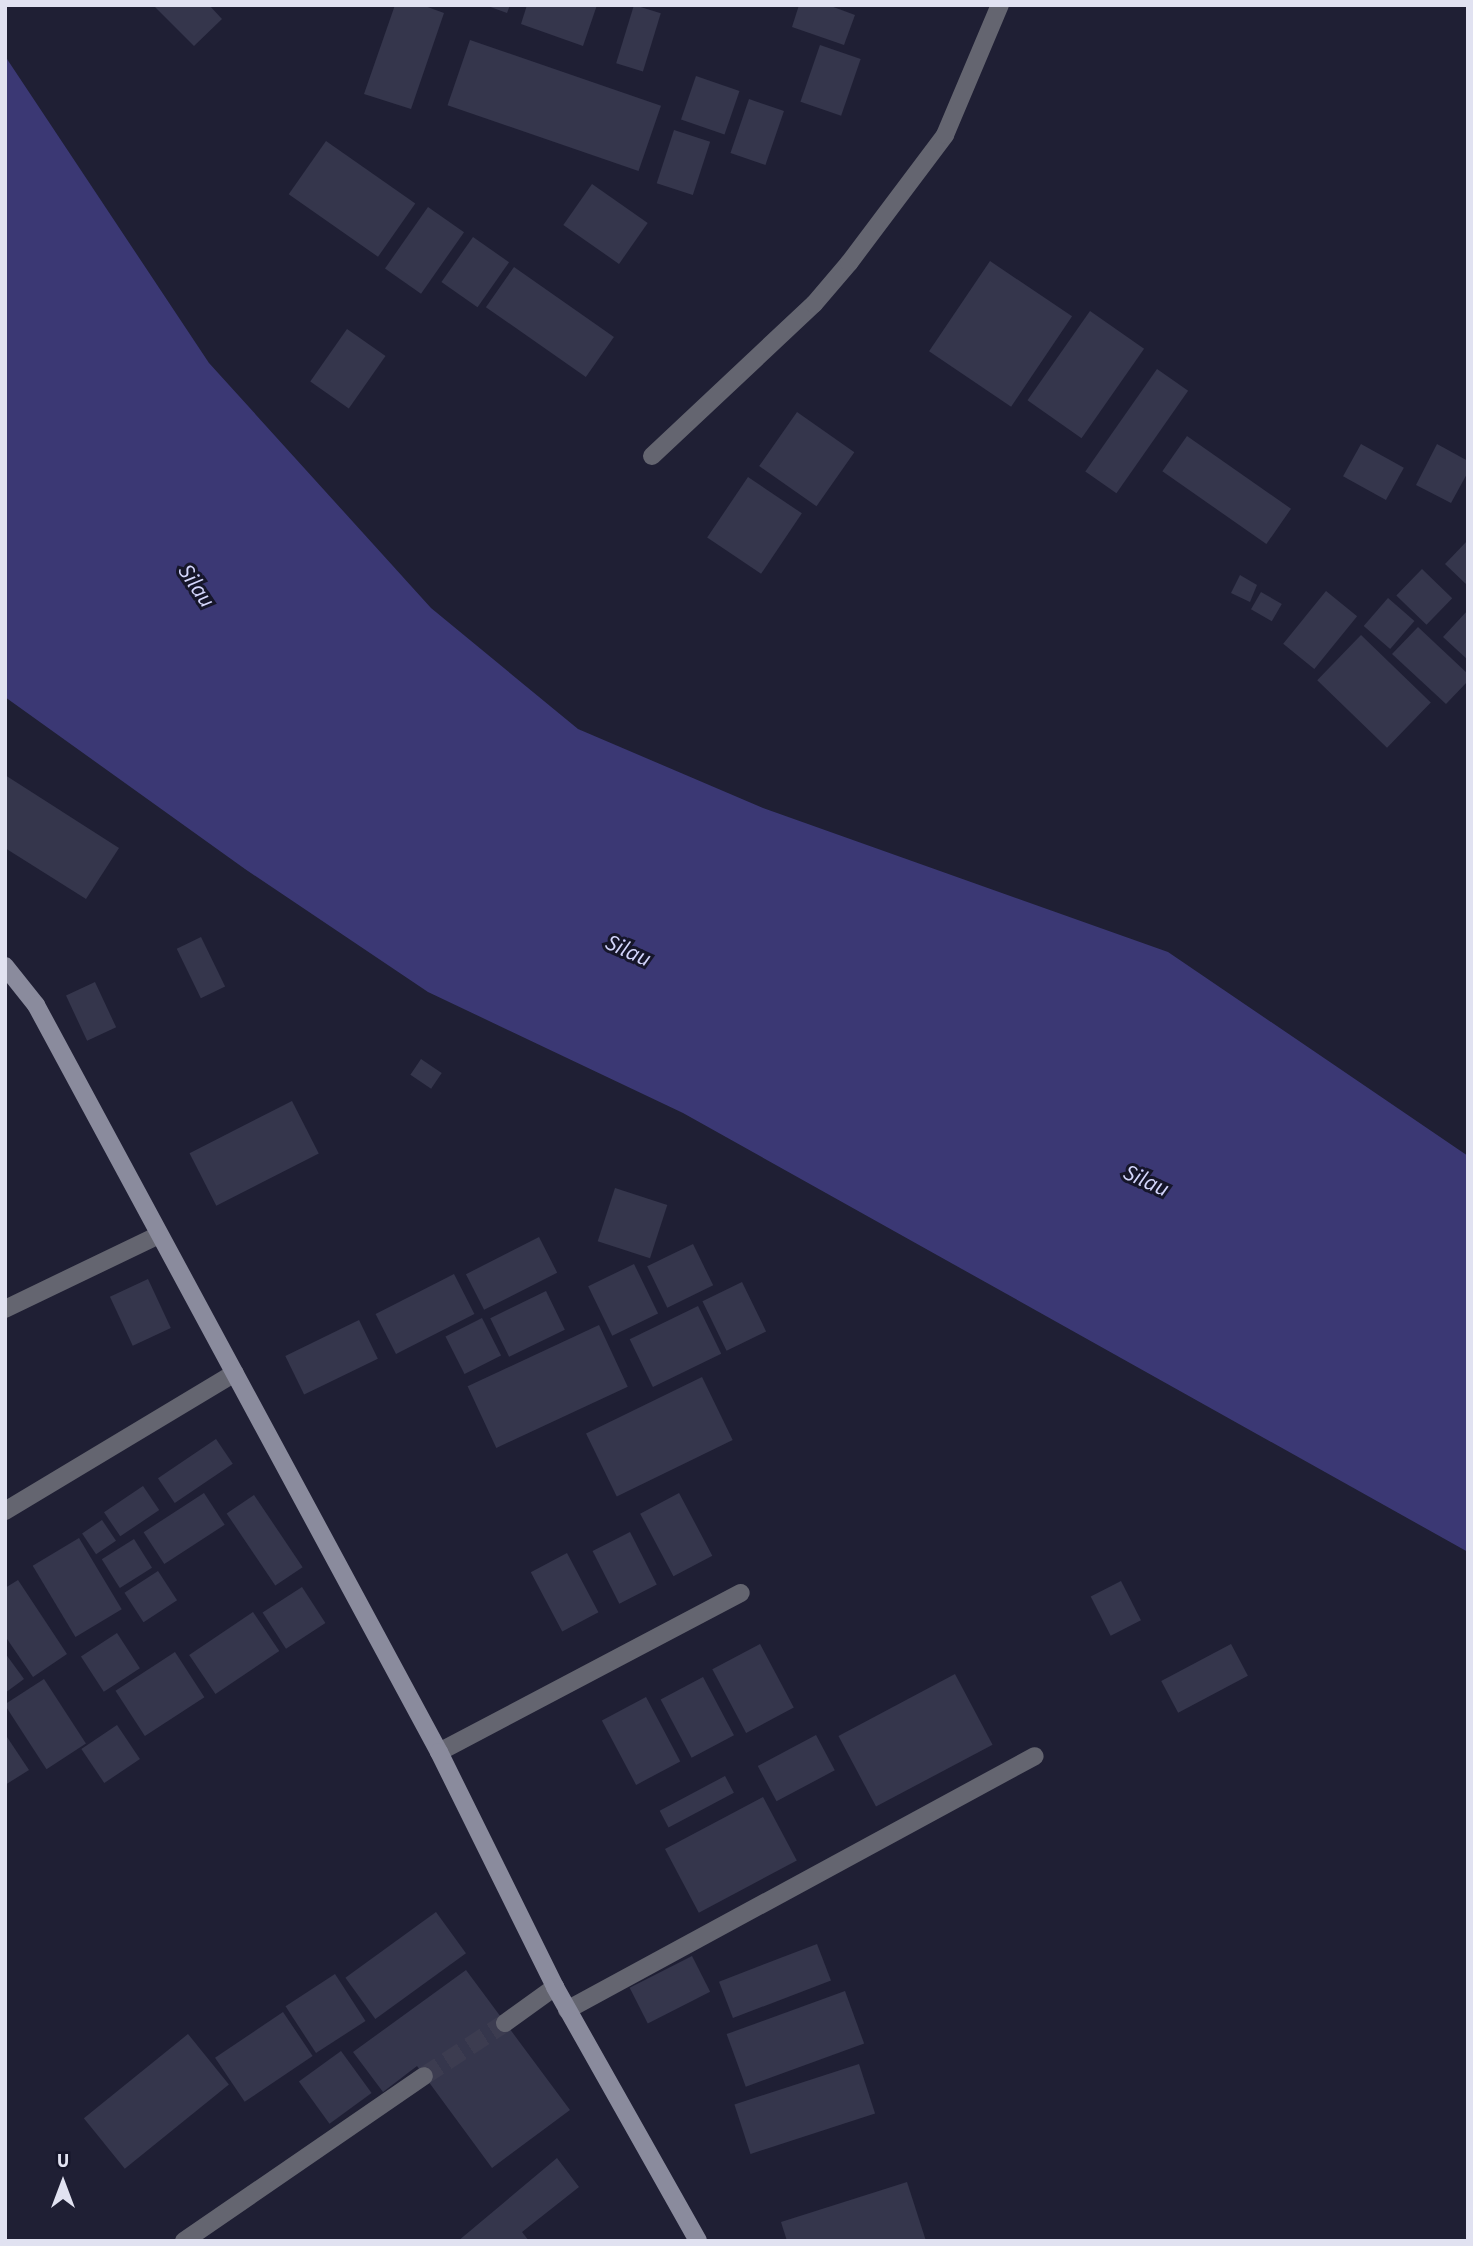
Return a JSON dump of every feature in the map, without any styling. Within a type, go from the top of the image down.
[{"type":"main road","points":[[5,966],[36,1005],[439,1752],[555,1987],[698,2241]]},
{"type":"street","points":[[652,456],[814,304],[849,264],[944,135],[1000,5]]},
{"type":"street","points":[[5,1309],[159,1235]]},
{"type":"street","points":[[6,1508],[235,1374]]},
{"type":"street","points":[[439,1752],[741,1593]]},
{"type":"street","points":[[568,2010],[1035,1756]]},
{"type":"street","points":[[505,2023],[555,1987]]},
{"type":"street","points":[[184,2241],[424,2076]]},
{"type":"water","name":"Silau","points":[[5,56],[209,363],[431,608],[578,729],[763,808],[1168,952],[1468,1156],[1468,1552],[683,1113],[428,992],[245,869],[5,697]]},
{"type":"building","points":[[153,5],[209,5],[222,19],[194,46]]},
{"type":"building","points":[[395,5],[422,5],[444,13],[411,109],[364,94]]},
{"type":"building","points":[[485,5],[510,5],[507,13]]},
{"type":"building","points":[[527,5],[597,5],[583,46],[521,24]]},
{"type":"building","points":[[634,5],[661,13],[643,72],[616,63]]},
{"type":"building","points":[[799,5],[828,5],[855,15],[844,45],[792,27]]},
{"type":"building","points":[[470,40],[661,106],[639,171],[448,105]]},
{"type":"building","points":[[820,45],[861,59],[841,116],[800,102]]},
{"type":"building","points":[[696,76],[739,91],[725,134],[681,119]]},
{"type":"building","points":[[749,99],[784,111],[765,165],[730,153]]},
{"type":"building","points":[[674,130],[710,142],[693,195],[657,183]]},
{"type":"building","points":[[326,141],[415,204],[378,257],[289,194]]},
{"type":"building","points":[[592,184],[648,223],[619,264],[563,225]]},
{"type":"building","points":[[428,207],[464,232],[421,294],[385,268]]},
{"type":"building","points":[[473,237],[509,262],[477,307],[441,282]]},
{"type":"building","points":[[990,261],[1072,316],[1011,407],[929,351]]},
{"type":"building","points":[[514,267],[614,337],[586,377],[486,307]]},
{"type":"building","points":[[1090,311],[1144,349],[1082,438],[1027,400]]},
{"type":"building","points":[[347,329],[386,356],[349,408],[310,381]]},
{"type":"building","points":[[1157,369],[1188,391],[1116,493],[1085,471]]},
{"type":"building","points":[[797,412],[854,452],[816,506],[759,466]]},
{"type":"building","points":[[1187,436],[1291,509],[1266,544],[1162,471]]},
{"type":"building","points":[[1361,444],[1404,468],[1386,500],[1343,476]]},
{"type":"building","points":[[1437,444],[1468,461],[1468,472],[1451,503],[1416,485]]},
{"type":"building","points":[[748,477],[802,513],[761,574],[707,538]]},
{"type":"building","points":[[1468,540],[1468,586],[1445,564]]},
{"type":"building","points":[[1422,569],[1452,598],[1427,625],[1396,596]]},
{"type":"building","points":[[1240,575],[1257,585],[1250,602],[1231,593]]},
{"type":"building","points":[[1326,591],[1357,616],[1314,669],[1283,644]]},
{"type":"building","points":[[1261,592],[1282,604],[1272,621],[1251,609]]},
{"type":"building","points":[[1388,598],[1414,621],[1390,649],[1364,626]]},
{"type":"building","points":[[1468,610],[1468,660],[1443,637]]},
{"type":"building","points":[[1418,627],[1468,674],[1468,681],[1446,704],[1392,654]]},
{"type":"building","points":[[1361,635],[1431,702],[1387,748],[1317,680]]},
{"type":"building","points":[[5,775],[119,848],[86,899],[5,848]]},
{"type":"building","points":[[201,937],[225,986],[201,998],[177,949]]},
{"type":"building","points":[[95,982],[116,1027],[87,1041],[66,996]]},
{"type":"building","points":[[421,1059],[442,1073],[431,1089],[410,1075]]},
{"type":"building","points":[[292,1101],[319,1154],[216,1206],[190,1153]]},
{"type":"building","points":[[615,1188],[667,1205],[650,1258],[598,1241]]},
{"type":"building","points":[[539,1237],[557,1273],[484,1310],[466,1274]]},
{"type":"building","points":[[693,1244],[713,1285],[667,1308],[647,1266]]},
{"type":"building","points":[[634,1264],[658,1313],[612,1336],[588,1286]]},
{"type":"building","points":[[454,1274],[474,1314],[396,1354],[376,1314]]},
{"type":"building","points":[[148,1279],[171,1328],[133,1346],[110,1297]]},
{"type":"building","points":[[742,1282],[766,1331],[727,1351],[702,1301]]},
{"type":"building","points":[[546,1291],[565,1330],[509,1357],[490,1318]]},
{"type":"building","points":[[698,1306],[721,1354],[653,1387],[630,1339]]},
{"type":"building","points":[[482,1318],[501,1355],[465,1374],[445,1337]]},
{"type":"building","points":[[359,1320],[378,1359],[304,1395],[285,1356]]},
{"type":"building","points":[[599,1325],[628,1387],[496,1448],[468,1386]]},
{"type":"building","points":[[702,1377],[733,1440],[617,1496],[586,1434]]},
{"type":"building","points":[[216,1439],[233,1464],[175,1503],[158,1478]]},
{"type":"building","points":[[143,1486],[159,1510],[120,1536],[104,1512]]},
{"type":"building","points":[[204,1493],[225,1525],[164,1564],[144,1532]]},
{"type":"building","points":[[679,1493],[712,1556],[673,1576],[640,1514]]},
{"type":"building","points":[[254,1495],[303,1567],[275,1586],[227,1513]]},
{"type":"building","points":[[102,1520],[116,1541],[96,1554],[82,1533]]},
{"type":"building","points":[[630,1532],[657,1585],[619,1604],[593,1551]]},
{"type":"building","points":[[79,1538],[122,1609],[75,1637],[33,1566]]},
{"type":"building","points":[[134,1539],[152,1568],[120,1588],[102,1559]]},
{"type":"building","points":[[567,1553],[598,1612],[562,1631],[531,1572]]},
{"type":"building","points":[[158,1571],[177,1600],[144,1622],[124,1593]]},
{"type":"building","points":[[18,1580],[67,1654],[33,1677],[5,1636],[5,1588]]},
{"type":"building","points":[[1121,1581],[1141,1620],[1111,1636],[1091,1596]]},
{"type":"building","points":[[302,1587],[325,1623],[286,1649],[263,1613]]},
{"type":"building","points":[[253,1612],[279,1651],[215,1694],[189,1655]]},
{"type":"building","points":[[117,1633],[140,1668],[104,1692],[81,1656]]},
{"type":"building","points":[[760,1644],[794,1708],[746,1733],[712,1669]]},
{"type":"building","points":[[1231,1644],[1248,1676],[1178,1713],[1161,1681]]},
{"type":"building","points":[[175,1652],[204,1697],[145,1736],[115,1691]]},
{"type":"building","points":[[5,1653],[24,1679],[5,1693]]},
{"type":"building","points":[[955,1674],[993,1745],[876,1807],[838,1736]]},
{"type":"building","points":[[703,1677],[734,1735],[692,1758],[661,1700]]},
{"type":"building","points":[[44,1679],[86,1744],[47,1769],[5,1705]]},
{"type":"building","points":[[646,1697],[680,1761],[636,1785],[602,1720]]},
{"type":"building","points":[[117,1725],[140,1759],[104,1783],[81,1749]]},
{"type":"building","points":[[5,1734],[29,1770],[5,1785]]},
{"type":"building","points":[[816,1735],[835,1770],[777,1801],[758,1766]]},
{"type":"building","points":[[725,1776],[734,1793],[669,1828],[660,1811]]},
{"type":"building","points":[[763,1797],[797,1861],[699,1913],[665,1849]]},
{"type":"building","points":[[436,1912],[466,1953],[375,2019],[345,1978]]},
{"type":"building","points":[[817,1944],[831,1980],[733,2018],[719,1982]]},
{"type":"building","points":[[692,1956],[710,1992],[648,2023],[630,1988]]},
{"type":"building","points":[[466,1970],[570,2110],[492,2168],[417,2066],[383,2092],[353,2052]]},
{"type":"building","points":[[335,1974],[365,2021],[316,2053],[286,2006]]},
{"type":"building","points":[[845,1991],[864,2044],[746,2087],[727,2034]]},
{"type":"building","points":[[283,2012],[313,2056],[245,2102],[215,2058]]},
{"type":"building","points":[[188,2034],[229,2085],[125,2169],[84,2118]]},
{"type":"building","points":[[341,2051],[372,2093],[329,2124],[299,2082]]},
{"type":"building","points":[[859,2064],[875,2113],[750,2154],[734,2104]]},
{"type":"building","points":[[557,2158],[579,2187],[522,2232],[529,2241],[458,2241]]},
{"type":"building","points":[[907,2182],[926,2241],[787,2241],[781,2222]]},
{"type":"tunnel","points":[[424,2076],[505,2023]]}]
